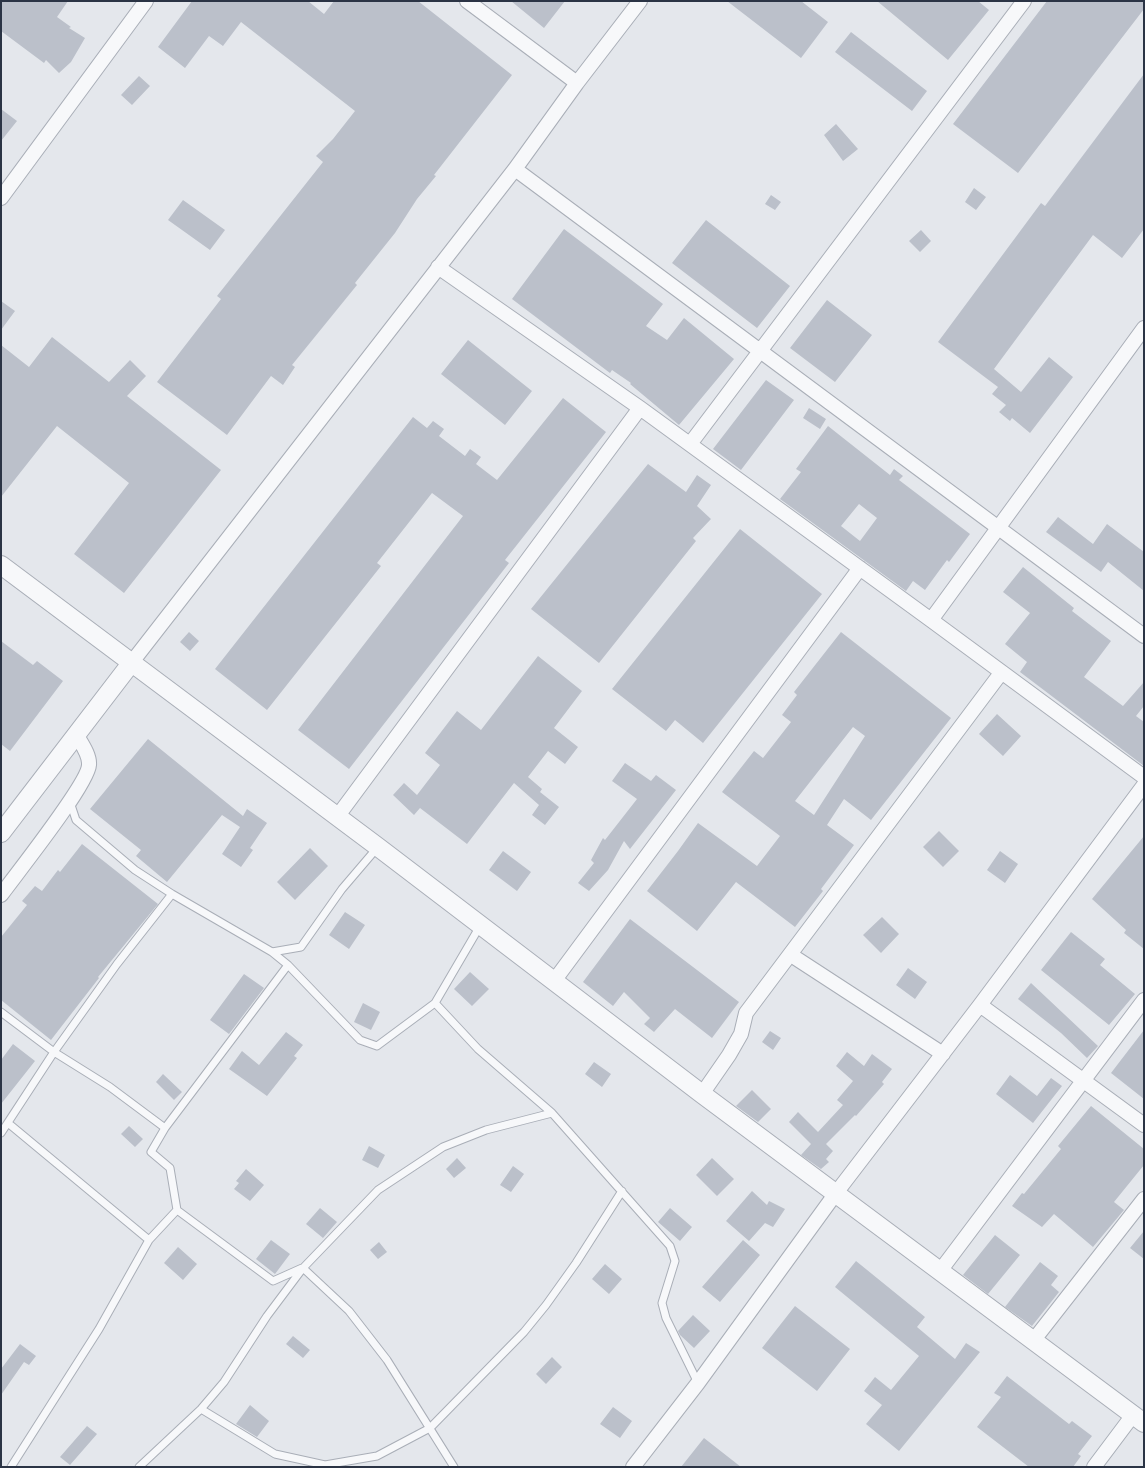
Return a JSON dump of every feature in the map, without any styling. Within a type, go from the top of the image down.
[{"type":"street","points":[[1,198],[146,1]]},
{"type":"street","points":[[467,1],[577,83]]},
{"type":"street","points":[[1,833],[515,169],[577,83],[640,1]]},
{"type":"street","points":[[690,444],[1024,1]]},
{"type":"street","points":[[515,169],[1144,636]]},
{"type":"street","points":[[438,267],[690,444],[1144,777]]},
{"type":"street","points":[[931,620],[1144,328]]},
{"type":"street","points":[[337,817],[640,408]]},
{"type":"street","points":[[1,565],[378,847],[702,1094],[1138,1419],[1094,1467]]},
{"type":"street","points":[[554,981],[860,568]]},
{"type":"street","points":[[702,1094],[741,1034],[746,1013],[1001,673]]},
{"type":"street","points":[[1,895],[70,802],[88,772],[90,764],[76,734]]},
{"type":"street","points":[[633,1467],[698,1383],[836,1193],[980,1006],[1144,785]]},
{"type":"street","points":[[791,955],[942,1054]]},
{"type":"street","points":[[940,1271],[1144,1000]]},
{"type":"street","points":[[980,1006],[1144,1124]]},
{"type":"street","points":[[1033,1341],[1144,1198]]},
{"type":"lane","points":[[70,802],[76,820],[136,870],[172,894],[272,952],[288,965],[360,1040],[377,1046],[435,1002],[480,926]]},
{"type":"lane","points":[[272,952],[301,947],[342,889],[378,847]]},
{"type":"lane","points":[[1,1133],[54,1052],[117,964],[172,894]]},
{"type":"lane","points":[[288,965],[165,1128],[151,1152],[170,1168],[177,1210],[273,1281],[303,1268]]},
{"type":"lane","points":[[435,1002],[478,1049],[552,1113],[670,1246],[675,1261],[662,1303],[666,1318],[698,1383]]},
{"type":"lane","points":[[1,1012],[54,1052],[110,1087],[165,1128]]},
{"type":"lane","points":[[139,1467],[201,1409],[224,1382],[267,1316],[303,1268],[378,1190],[443,1147],[486,1130],[552,1113]]},
{"type":"lane","points":[[8,1123],[149,1240]]},
{"type":"lane","points":[[201,1409],[275,1454],[325,1465],[377,1456],[430,1428],[524,1332],[576,1263],[622,1191]]},
{"type":"lane","points":[[11,1467],[99,1329],[149,1240],[177,1210]]},
{"type":"lane","points":[[303,1268],[354,1318],[387,1360],[454,1467]]},
{"type":"building","points":[[1,1],[68,1],[57,17],[71,27],[69,28],[85,38],[71,62],[59,73],[46,60],[44,63],[1,31]]},
{"type":"building","points":[[192,1],[308,1],[324,14],[334,1],[418,1],[512,75],[434,175],[436,176],[417,199],[395,233],[355,283],[357,285],[292,365],[295,367],[283,385],[271,376],[227,435],[157,382],[221,299],[217,296],[323,162],[316,156],[333,139],[355,111],[241,22],[223,46],[209,36],[185,68],[158,47]]},
{"type":"building","points":[[511,1],[565,1],[544,28]]},
{"type":"building","points":[[727,1],[801,1],[828,22],[801,58]]},
{"type":"building","points":[[877,1],[978,1],[989,10],[948,60]]},
{"type":"building","points":[[1047,1],[1144,1],[1144,9],[1018,173],[953,124]]},
{"type":"building","points":[[851,32],[927,91],[912,111],[835,52]]},
{"type":"building","points":[[1144,74],[1144,229],[1122,258],[1093,235],[994,369],[1021,392],[1049,357],[1073,377],[1030,433],[1012,418],[1010,421],[999,412],[1006,405],[992,394],[998,387],[938,342],[1041,203],[1045,206]]},
{"type":"building","points":[[139,76],[150,86],[132,105],[121,95]]},
{"type":"building","points":[[1,109],[17,121],[1,141]]},
{"type":"building","points":[[836,124],[858,149],[843,161],[824,135]]},
{"type":"building","points":[[974,188],[986,197],[976,210],[965,202]]},
{"type":"building","points":[[771,195],[781,202],[775,210],[765,204]]},
{"type":"building","points":[[183,200],[225,230],[210,250],[168,220]]},
{"type":"building","points":[[706,220],[790,286],[757,328],[672,263]]},
{"type":"building","points":[[564,229],[663,304],[646,326],[667,340],[684,318],[734,359],[679,425],[631,383],[612,370],[610,373],[512,299]]},
{"type":"building","points":[[921,230],[931,241],[920,252],[909,241]]},
{"type":"building","points":[[827,300],[872,335],[835,382],[790,348]]},
{"type":"building","points":[[1,301],[15,311],[1,330]]},
{"type":"building","points":[[52,337],[109,382],[130,360],[146,376],[127,396],[221,470],[124,593],[74,554],[129,483],[57,426],[1,497],[1,345],[29,367]]},
{"type":"building","points":[[468,340],[532,391],[505,425],[441,374]]},
{"type":"building","points":[[766,380],[794,400],[741,470],[713,449]]},
{"type":"building","points":[[563,398],[606,432],[505,560],[509,563],[349,769],[298,730],[463,516],[432,493],[377,563],[381,566],[267,710],[215,669],[413,417],[427,428],[433,421],[444,429],[439,436],[465,456],[470,449],[481,457],[476,464],[497,480]]},
{"type":"building","points":[[809,408],[826,419],[820,429],[803,418]]},
{"type":"building","points":[[828,426],[890,475],[894,469],[903,476],[899,480],[970,534],[949,562],[947,560],[925,590],[913,581],[906,591],[780,499],[801,472],[796,469]],"holes":[[[859,504],[877,518],[860,541],[841,526]]]},
{"type":"building","points":[[648,464],[686,492],[697,475],[711,485],[697,506],[711,519],[693,538],[696,541],[599,663],[531,609]]},
{"type":"building","points":[[1058,517],[1093,544],[1107,524],[1144,552],[1144,591],[1108,562],[1101,572],[1046,532]]},
{"type":"building","points":[[740,529],[822,594],[703,743],[675,720],[666,731],[612,689]]},
{"type":"building","points":[[1023,567],[1074,608],[1072,611],[1111,641],[1084,677],[1123,706],[1144,682],[1144,706],[1136,716],[1144,722],[1144,766],[1020,672],[1027,662],[1005,644],[1030,613],[1003,592]]},
{"type":"building","points":[[189,632],[199,641],[190,651],[180,642]]},
{"type":"building","points":[[841,632],[951,718],[871,820],[844,799],[827,825],[854,845],[821,889],[823,891],[795,927],[736,882],[697,931],[647,891],[698,823],[757,866],[780,836],[722,792],[754,751],[763,758],[791,722],[782,715],[797,695],[794,692]],"holes":[[[853,727],[865,736],[814,815],[795,801]]]},
{"type":"building","points":[[1,641],[33,665],[37,661],[63,681],[10,751],[1,744]]},
{"type":"building","points":[[538,656],[582,691],[554,728],[578,747],[565,764],[548,751],[528,777],[542,789],[540,792],[559,807],[545,825],[532,815],[539,805],[514,783],[467,844],[420,808],[414,815],[393,795],[404,783],[417,795],[440,765],[425,753],[457,711],[481,730]]},
{"type":"building","points":[[997,714],[1021,736],[1003,756],[979,734]]},
{"type":"building","points":[[148,739],[243,816],[247,809],[267,823],[250,848],[253,850],[241,867],[222,854],[240,827],[222,815],[167,882],[136,856],[141,850],[90,809]]},
{"type":"building","points":[[625,763],[651,781],[656,775],[676,790],[630,849],[624,841],[608,870],[589,891],[578,883],[594,863],[591,860],[603,838],[605,840],[637,799],[612,781]]},
{"type":"building","points":[[939,831],[959,851],[943,867],[923,847]]},
{"type":"building","points":[[1144,836],[1144,949],[1124,933],[1126,930],[1092,899]]},
{"type":"building","points":[[82,844],[158,904],[98,977],[51,1040],[1,1000],[1,937],[27,905],[22,901],[35,886],[42,891]]},
{"type":"building","points":[[310,848],[328,866],[295,900],[277,882]]},
{"type":"building","points":[[503,851],[531,872],[517,891],[489,870]]},
{"type":"building","points":[[1000,851],[1018,864],[1005,883],[987,870]]},
{"type":"building","points":[[345,912],[365,925],[349,949],[329,935]]},
{"type":"building","points":[[882,917],[899,934],[881,953],[863,935]]},
{"type":"building","points":[[630,919],[739,1002],[712,1038],[675,1009],[654,1032],[644,1024],[650,1018],[624,992],[613,1006],[583,982]]},
{"type":"building","points":[[1071,932],[1105,959],[1100,965],[1135,994],[1109,1025],[1041,970]]},
{"type":"building","points":[[908,968],[927,982],[915,999],[896,985]]},
{"type":"building","points":[[470,972],[489,989],[472,1006],[454,989]]},
{"type":"building","points":[[244,974],[264,988],[229,1034],[210,1020]]},
{"type":"building","points":[[1031,983],[1098,1046],[1087,1058],[1061,1033],[1018,999]]},
{"type":"building","points":[[363,1003],[380,1012],[371,1030],[354,1022]]},
{"type":"building","points":[[1144,1030],[1144,1099],[1111,1073]]},
{"type":"building","points":[[770,1031],[781,1038],[773,1050],[762,1042]]},
{"type":"building","points":[[286,1032],[303,1045],[294,1056],[297,1058],[267,1096],[229,1069],[242,1051],[259,1065]]},
{"type":"building","points":[[13,1044],[35,1061],[1,1104],[1,1060]]},
{"type":"building","points":[[847,1052],[864,1066],[872,1054],[892,1069],[882,1082],[884,1084],[856,1116],[826,1144],[833,1151],[826,1159],[829,1162],[821,1169],[801,1155],[811,1144],[789,1122],[798,1112],[818,1132],[843,1105],[837,1100],[853,1081],[836,1066]]},
{"type":"building","points":[[594,1062],[611,1074],[602,1087],[585,1074]]},
{"type":"building","points":[[163,1074],[182,1092],[174,1100],[156,1082]]},
{"type":"building","points":[[1010,1075],[1037,1096],[1051,1078],[1062,1086],[1033,1123],[996,1094]]},
{"type":"building","points":[[752,1090],[771,1109],[758,1122],[736,1106]]},
{"type":"building","points":[[1091,1106],[1144,1149],[1144,1165],[1114,1202],[1124,1210],[1093,1247],[1054,1214],[1042,1227],[1012,1206],[1061,1149],[1058,1146]]},
{"type":"building","points":[[129,1126],[143,1139],[135,1147],[121,1134]]},
{"type":"building","points":[[369,1146],[385,1155],[378,1168],[362,1160]]},
{"type":"building","points":[[457,1158],[466,1168],[454,1178],[446,1169]]},
{"type":"building","points":[[712,1158],[734,1179],[717,1196],[696,1175]]},
{"type":"building","points":[[513,1166],[524,1174],[511,1192],[500,1185]]},
{"type":"building","points":[[246,1169],[264,1185],[250,1201],[234,1189],[239,1183],[236,1181]]},
{"type":"building","points":[[752,1191],[767,1205],[769,1201],[785,1209],[773,1227],[765,1223],[749,1241],[726,1221]]},
{"type":"building","points":[[320,1208],[337,1222],[323,1238],[306,1224]]},
{"type":"building","points":[[670,1208],[692,1227],[680,1241],[658,1222]]},
{"type":"building","points":[[1144,1231],[1144,1259],[1130,1248]]},
{"type":"building","points":[[995,1235],[1020,1255],[988,1294],[963,1275]]},
{"type":"building","points":[[271,1240],[290,1254],[275,1274],[256,1259]]},
{"type":"building","points":[[743,1240],[760,1255],[720,1302],[702,1287]]},
{"type":"building","points":[[379,1242],[387,1252],[378,1259],[370,1250]]},
{"type":"building","points":[[178,1247],[197,1264],[183,1280],[164,1263]]},
{"type":"building","points":[[856,1261],[925,1317],[917,1327],[955,1359],[966,1343],[980,1352],[899,1451],[866,1424],[882,1405],[864,1391],[875,1377],[891,1390],[919,1356],[835,1287]]},
{"type":"building","points":[[1040,1262],[1058,1276],[1051,1285],[1059,1292],[1032,1326],[1005,1307]]},
{"type":"building","points":[[605,1264],[622,1279],[609,1294],[592,1279]]},
{"type":"building","points":[[795,1306],[850,1349],[817,1391],[762,1348]]},
{"type":"building","points":[[693,1315],[710,1331],[694,1348],[678,1331]]},
{"type":"building","points":[[293,1336],[310,1350],[303,1358],[286,1344]]},
{"type":"building","points":[[20,1344],[36,1356],[29,1365],[24,1362],[1,1395],[1,1369]]},
{"type":"building","points":[[552,1357],[562,1367],[546,1384],[536,1374]]},
{"type":"building","points":[[1007,1376],[1069,1424],[1072,1421],[1092,1436],[1078,1454],[1081,1456],[1073,1467],[1029,1467],[977,1427],[1001,1397],[994,1393]]},
{"type":"building","points":[[250,1405],[269,1421],[257,1437],[236,1424]]},
{"type":"building","points":[[613,1407],[632,1421],[620,1438],[600,1424]]},
{"type":"building","points":[[87,1426],[97,1434],[70,1465],[60,1457]]},
{"type":"building","points":[[704,1438],[741,1467],[681,1467]]}]
